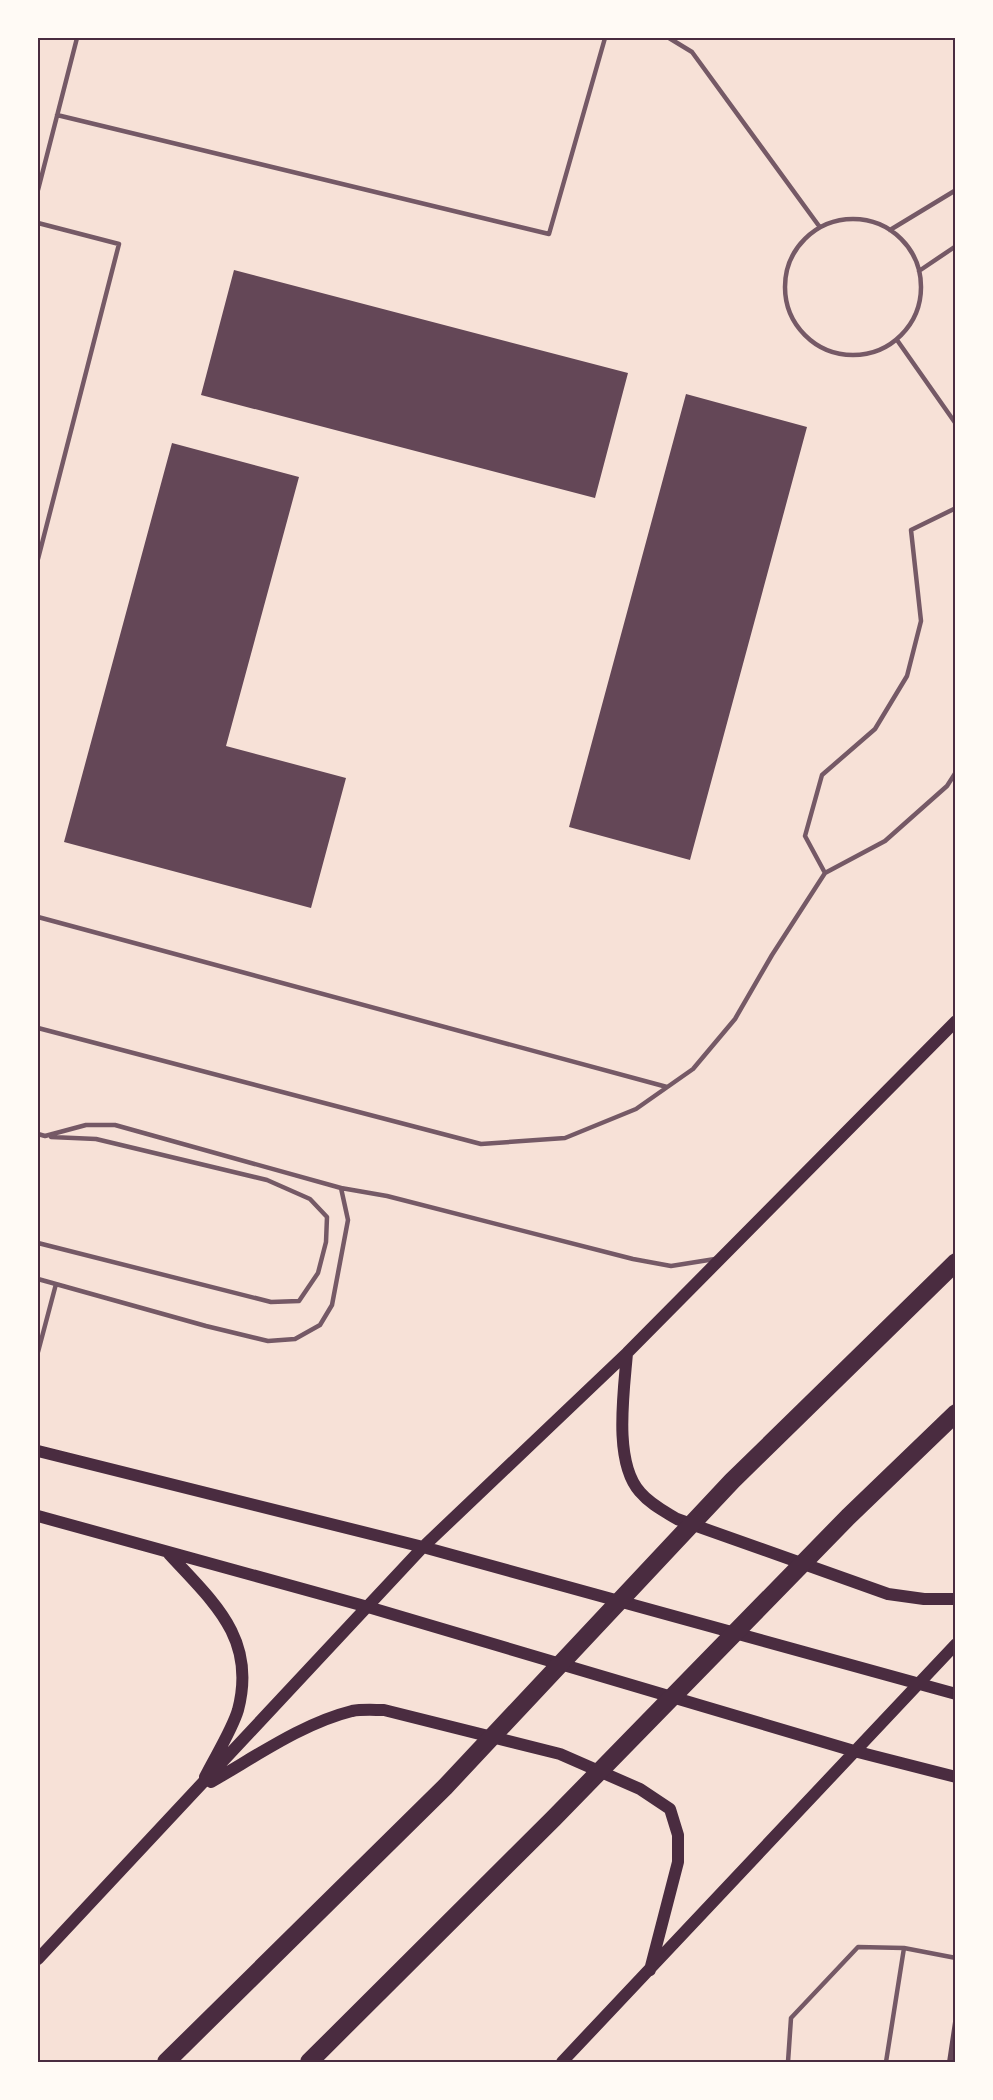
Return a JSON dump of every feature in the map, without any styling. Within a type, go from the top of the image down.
[{"type":"highway","points":[[166,2062],[445,1787],[732,1481],[956,1262]]},
{"type":"highway","points":[[309,2062],[554,1818],[848,1517],[956,1413]]},
{"type":"main road","points":[[38,1959],[423,1547],[627,1353],[956,1021]]},
{"type":"main road","points":[[627,1353],[622,1422],[624,1450],[629,1471],[638,1491],[654,1505],[677,1519],[888,1594],[924,1599],[956,1599]]},
{"type":"main road","points":[[38,1452],[423,1547],[956,1694]]},
{"type":"main road","points":[[38,1516],[368,1607],[854,1751],[956,1777]]},
{"type":"main road","points":[[168,1553],[228,1623],[238,1646],[244,1670],[237,1712],[199,1788]]},
{"type":"main road","points":[[562,2062],[916,1683],[956,1644]]},
{"type":"main road","points":[[199,1788],[305,1729],[329,1718],[354,1711],[384,1710],[560,1754],[640,1789],[670,1809],[678,1835],[678,1862],[650,1970]]},
{"type":"lane","points":[[38,190],[77,38]]},
{"type":"lane","points":[[57,115],[549,234],[605,38]]},
{"type":"lane","points":[[669,38],[692,52],[819,226]]},
{"type":"lane","points":[[890,230],[956,190]]},
{"type":"lane","points":[[840,219],[863,219],[885,226],[890,230],[902,239],[915,258],[919,271],[920,302],[912,323],[897,340],[877,351],[854,356],[832,352],[812,342],[796,325],[786,305],[784,282],[789,260],[801,241],[819,226],[840,219]]},
{"type":"lane","points":[[38,223],[119,244],[38,559]]},
{"type":"lane","points":[[919,271],[956,246]]},
{"type":"lane","points":[[897,340],[956,424]]},
{"type":"lane","points":[[825,873],[804,836],[822,775],[874,729],[907,676],[921,621],[911,530],[956,508]]},
{"type":"lane","points":[[38,1028],[481,1144],[565,1138],[636,1109],[693,1069],[735,1018],[825,873],[885,841],[946,786],[956,772]]},
{"type":"lane","points":[[38,917],[667,1087]]},
{"type":"lane","points":[[45,1136],[86,1125],[115,1125],[341,1188],[387,1196],[633,1259],[671,1266],[721,1258]]},
{"type":"lane","points":[[38,1134],[96,1139],[267,1180],[310,1199],[327,1217],[326,1242],[318,1273],[299,1300],[271,1302],[38,1243]]},
{"type":"lane","points":[[38,1279],[268,1341],[295,1339],[320,1325],[332,1305],[348,1220],[341,1188]]},
{"type":"lane","points":[[38,1352],[56,1284]]},
{"type":"lane","points":[[788,2062],[791,2018],[858,1947],[904,1948],[956,1958]]},
{"type":"lane","points":[[886,2062],[904,1948]]},
{"type":"building","points":[[234,270],[628,373],[595,498],[201,395]]},
{"type":"building","points":[[686,394],[807,427],[690,860],[569,827]]},
{"type":"building","points":[[172,443],[299,477],[226,746],[346,778],[311,908],[64,842]]},
{"type":"building","points":[[954,2015],[956,2062],[947,2062]]}]
